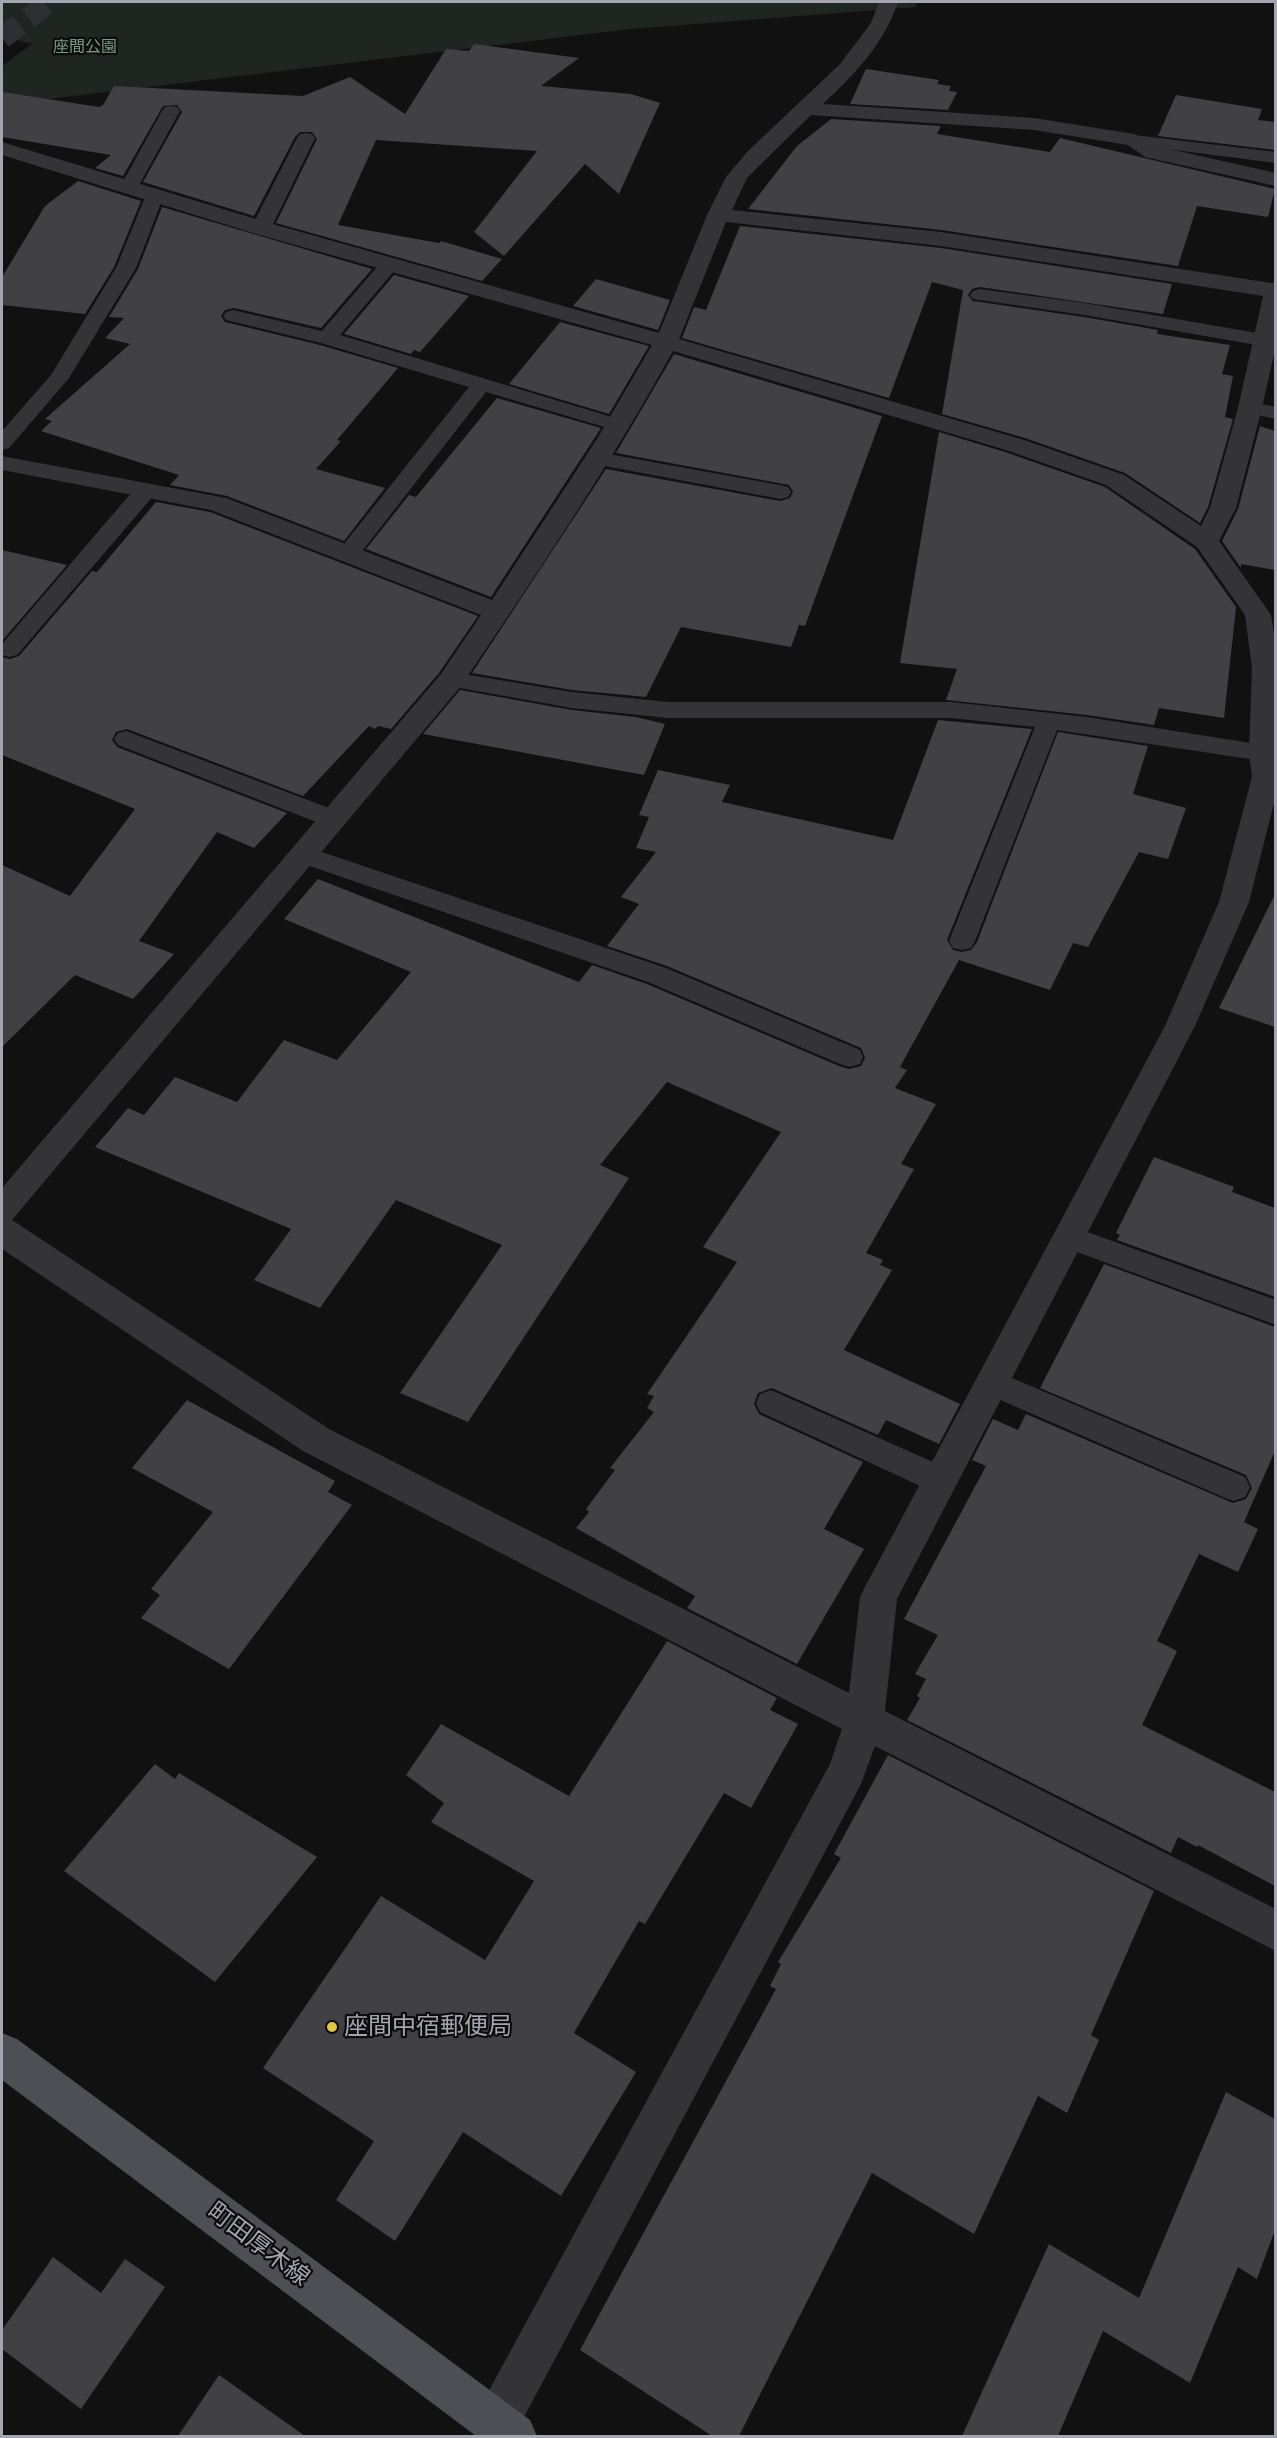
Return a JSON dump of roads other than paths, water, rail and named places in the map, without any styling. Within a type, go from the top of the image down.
[{"type":"main road","name":"町田厚木線","points":[[2,2054],[505,2430]]},
{"type":"street","points":[[2,1209],[452,680],[597,458],[666,342],[718,215],[739,175],[778,135],[808,109],[862,49],[886,16],[888,2]]},
{"type":"street","points":[[808,109],[1034,124],[1134,140],[1153,152],[1275,180]]},
{"type":"street","points":[[2,148],[261,228],[666,342],[1015,445],[1115,480],[1206,542],[1258,615],[1265,668],[1269,755],[1266,777],[1234,902],[1180,1026],[879,1596],[865,1719],[842,1781],[505,2430]]},
{"type":"street","points":[[718,215],[941,239],[1274,300],[1263,340],[1250,408],[1223,508],[1206,542]]},
{"type":"street","points":[[2,463],[218,503],[498,612]]},
{"type":"street","points":[[2,1230],[4,1234],[316,1440],[865,1719],[1275,1931]]},
{"type":"lane","points":[[129,187],[171,111]]},
{"type":"lane","points":[[261,228],[306,138]]},
{"type":"lane","points":[[1134,140],[1251,153],[1275,158]]},
{"type":"lane","points":[[2,444],[59,378],[126,268],[156,195]]},
{"type":"lane","points":[[327,338],[390,264]]},
{"type":"lane","points":[[980,295],[1084,309],[1263,340]]},
{"type":"lane","points":[[233,316],[327,338],[618,424]]},
{"type":"lane","points":[[348,554],[483,383]]},
{"type":"lane","points":[[1250,408],[1275,413]]},
{"type":"lane","points":[[597,458],[780,492]]},
{"type":"lane","points":[[9,650],[146,490]]},
{"type":"lane","points":[[452,680],[572,700],[668,710],[951,710],[1050,721],[1269,755]]},
{"type":"lane","points":[[962,941],[1050,721]]},
{"type":"lane","points":[[126,739],[333,819]]},
{"type":"lane","points":[[304,855],[657,975],[850,1057]]},
{"type":"lane","points":[[1068,1238],[1275,1313]]},
{"type":"lane","points":[[993,1383],[1234,1487]]},
{"type":"lane","points":[[771,1403],[940,1480]]},
{"type":"tunnel","points":[[2,38],[49,2]]},
{"type":"place","name":"座間中宿郵便局","points":[[332,2027]]},
{"type":"park label","name":"座間公園","points":[[85,48]]}]
